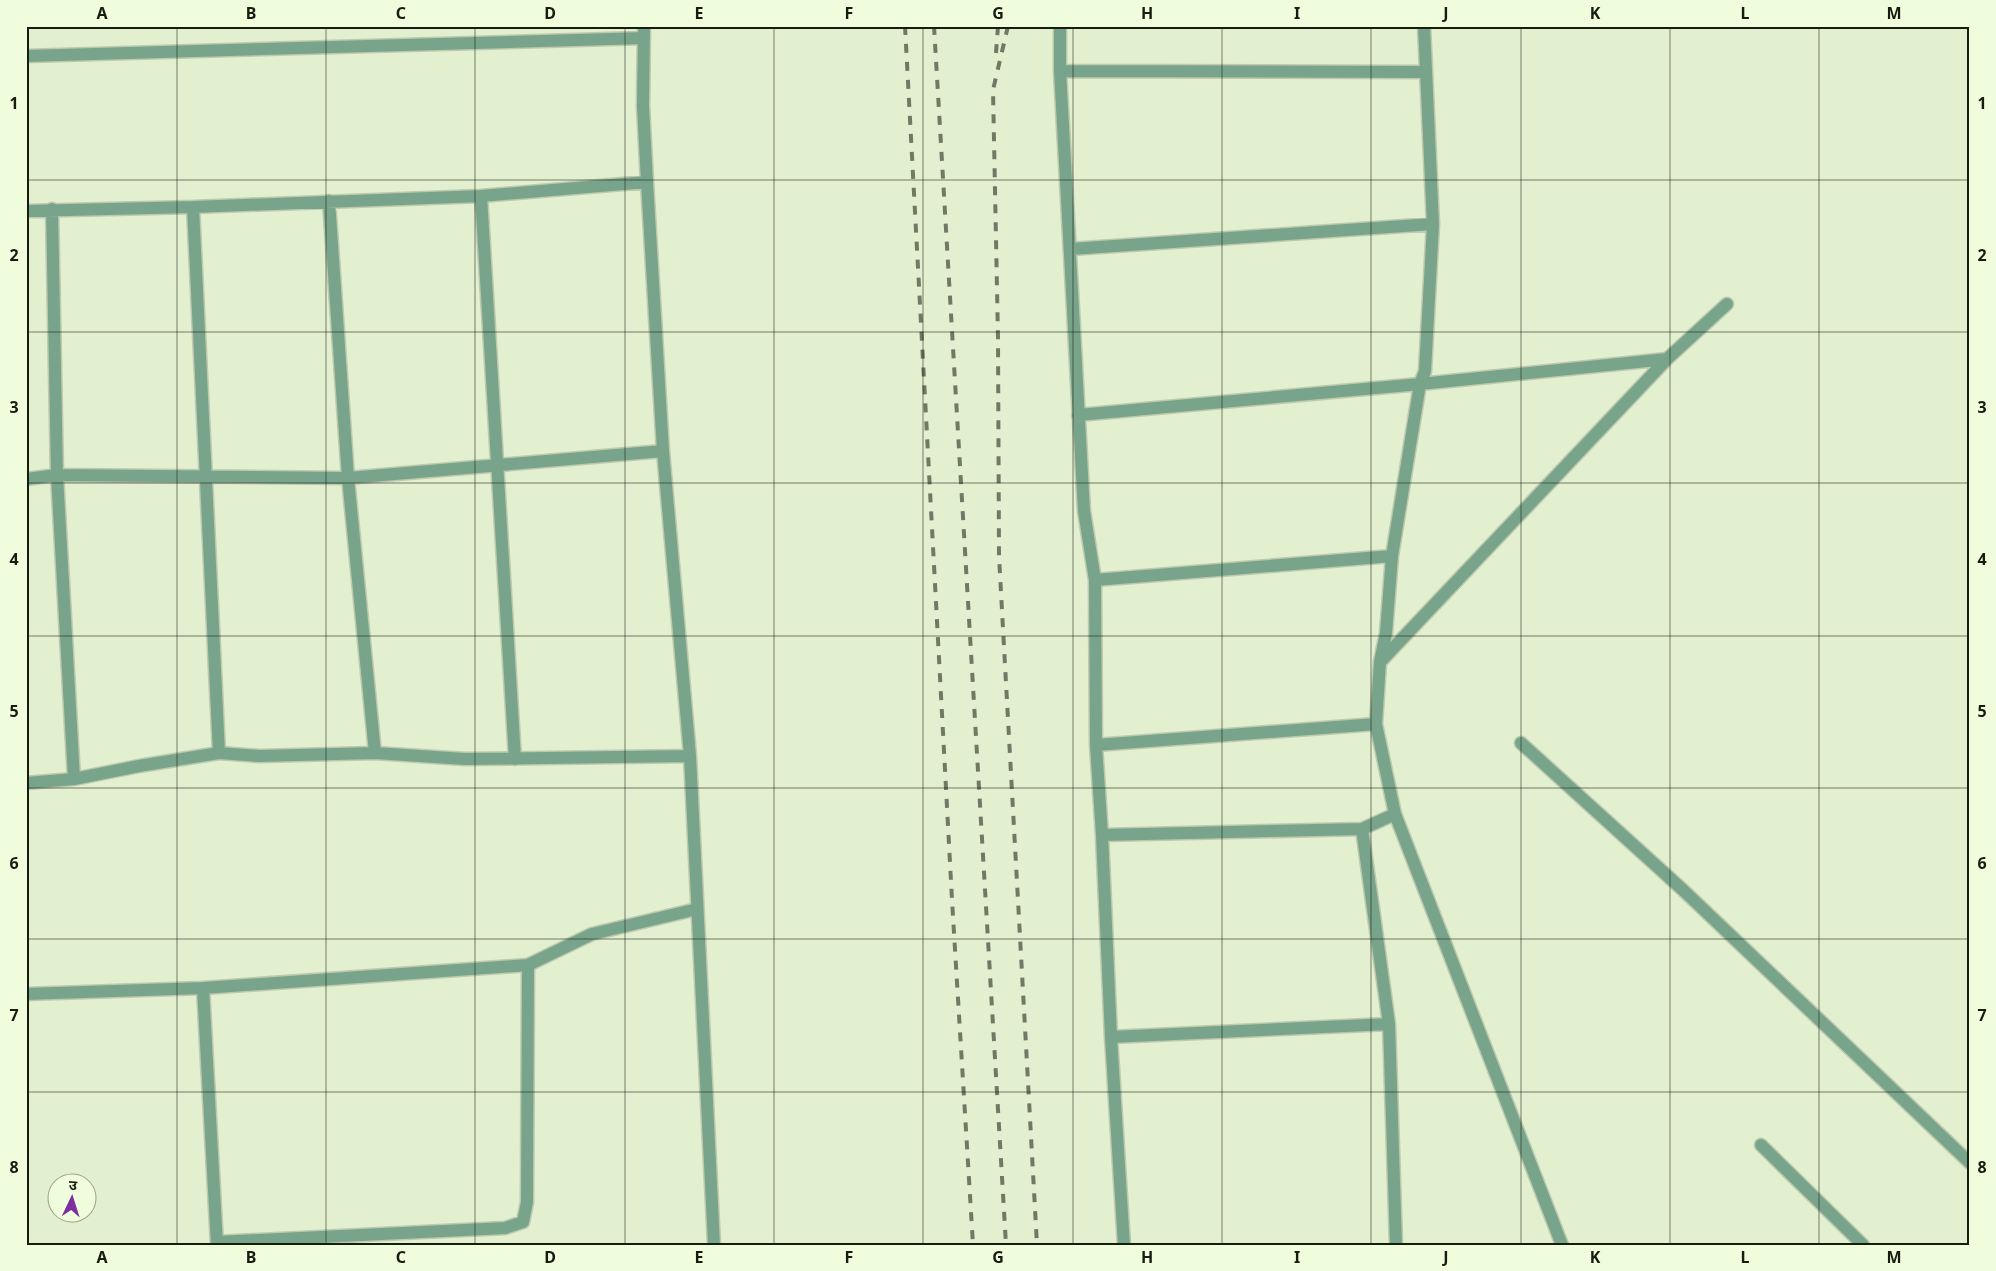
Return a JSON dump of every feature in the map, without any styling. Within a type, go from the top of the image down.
[{"type":"street","points":[[1060,26],[1060,71],[1084,511],[1095,580],[1096,744],[1124,1245]]},
{"type":"street","points":[[1424,26],[1433,224],[1425,371],[1420,384],[1392,556],[1386,633],[1380,662],[1376,724],[1395,814],[1562,1245]]},
{"type":"street","points":[[26,56],[644,32],[643,106],[647,182],[663,451],[690,756],[714,1245]]},
{"type":"street","points":[[1060,71],[1426,72]]},
{"type":"street","points":[[26,211],[193,207],[481,196],[647,182]]},
{"type":"street","points":[[481,196],[515,759]]},
{"type":"street","points":[[329,201],[348,478],[375,753]]},
{"type":"street","points":[[193,207],[219,754]]},
{"type":"street","points":[[52,209],[56,475],[74,779]]},
{"type":"street","points":[[1071,249],[1433,224]]},
{"type":"street","points":[[1380,662],[1667,359],[1727,304]]},
{"type":"street","points":[[1078,415],[1420,384],[1667,359]]},
{"type":"street","points":[[26,479],[56,475],[348,478],[663,451]]},
{"type":"street","points":[[1095,580],[1392,556]]},
{"type":"street","points":[[1096,744],[1376,724]]},
{"type":"street","points":[[1521,743],[1683,890],[1970,1164]]},
{"type":"street","points":[[26,783],[74,779],[139,766],[219,754],[259,756],[375,753],[465,759],[690,756]]},
{"type":"street","points":[[1102,835],[1362,829],[1395,814]]},
{"type":"street","points":[[1362,829],[1389,1024],[1396,1245]]},
{"type":"street","points":[[26,994],[202,988],[528,965],[592,934],[697,909]]},
{"type":"street","points":[[202,988],[217,1243],[505,1228],[524,1222],[528,1202],[528,965]]},
{"type":"street","points":[[1111,1037],[1389,1024]]},
{"type":"street","points":[[1761,1145],[1862,1245]]},
{"type":"railway","points":[[905,26],[952,900],[973,1245]]},
{"type":"railway","points":[[934,26],[1006,1245]]},
{"type":"railway","points":[[996,53],[998,26]]},
{"type":"railway","points":[[1008,26],[993,90],[998,338],[999,556],[1037,1245]]}]
